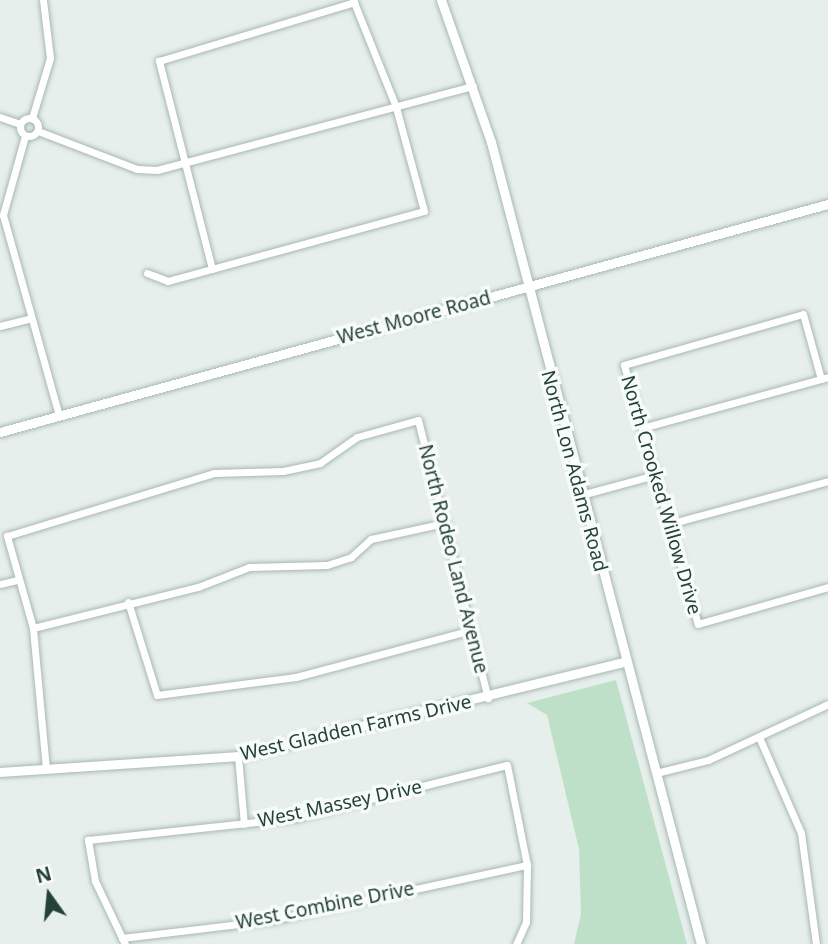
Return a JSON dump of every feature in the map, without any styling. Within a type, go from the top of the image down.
[{"type":"street","points":[[38,131],[32,118],[50,58],[43,0]]},
{"type":"street","name":"North Lon Adams Road","points":[[441,0],[473,86],[701,944]]},
{"type":"street","points":[[147,274],[168,281],[212,269],[424,211],[396,107],[353,1],[159,61],[212,269]]},
{"type":"street","points":[[25,136],[38,131],[137,169],[186,163],[473,86]]},
{"type":"street","points":[[0,117],[20,124],[32,118]]},
{"type":"street","points":[[20,124],[25,136],[2,215],[59,415]]},
{"type":"street","name":"West Moore Road","points":[[0,432],[828,204]]},
{"type":"street","name":"North Crooked Willow Drive","points":[[825,378],[803,314],[624,365],[698,624],[828,587]]},
{"type":"street","points":[[0,326],[31,318]]},
{"type":"street","points":[[642,428],[825,378]]},
{"type":"street","name":"North Rodeo Land Avenue","points":[[18,580],[7,536],[214,473],[320,463],[357,437],[418,420],[488,698]]},
{"type":"street","points":[[580,495],[655,475]]},
{"type":"street","points":[[668,524],[828,481]]},
{"type":"street","points":[[33,628],[128,602],[198,587],[248,567],[327,565],[351,557],[371,539],[445,523]]},
{"type":"street","points":[[0,584],[18,580],[33,628],[46,769]]},
{"type":"street","points":[[128,602],[157,695],[296,677],[472,630]]},
{"type":"street","name":"West Gladden Farms Drive","points":[[0,772],[238,756],[488,698],[624,662]]},
{"type":"street","points":[[656,773],[708,760],[828,704]]},
{"type":"street","points":[[760,737],[801,834],[816,944]]},
{"type":"street","points":[[238,756],[244,824]]},
{"type":"street","name":"West Massey Drive","points":[[123,941],[95,881],[88,840],[306,815],[507,765],[527,865]]},
{"type":"street","points":[[516,944],[526,922],[527,865]]},
{"type":"street","name":"West Combine Drive","points":[[123,941],[272,919],[527,865]]},
{"type":"green space","points":[[616,680],[687,944],[574,944],[581,914],[579,849],[547,715],[527,703]]}]
